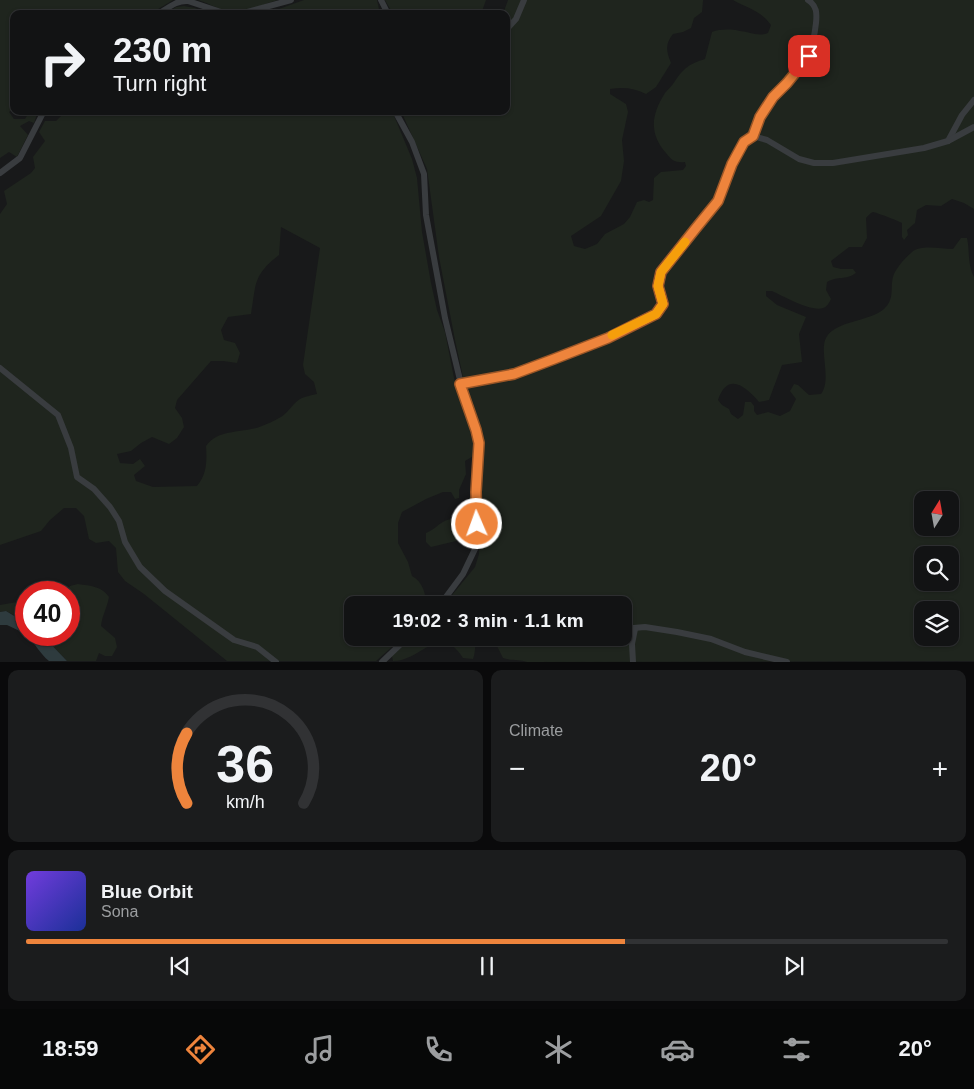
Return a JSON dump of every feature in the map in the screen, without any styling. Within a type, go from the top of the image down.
[{"type":"street","points":[[255,10],[291,0]]},
{"type":"street","points":[[510,26],[516,19],[524,0]]},
{"type":"street","points":[[460,384],[514,374],[608,338],[656,314],[663,304],[658,286],[661,272],[718,201],[732,164],[744,142],[753,136],[760,117],[773,97],[809,56],[813,42],[816,12],[812,3],[808,0]]},
{"type":"street","points":[[165,10],[182,1],[188,1],[215,10]]},
{"type":"street","points":[[948,140],[962,115],[974,100]]},
{"type":"street","points":[[0,173],[20,158],[42,115]]},
{"type":"street","points":[[397,115],[412,142],[424,174],[428,224],[445,318],[460,384],[479,443],[475,549],[463,574],[447,596]]},
{"type":"street","points":[[753,136],[767,140],[799,159],[827,164],[924,148],[948,140],[974,127]]},
{"type":"street","points":[[0,368],[58,415],[71,448],[77,477],[94,489],[110,507],[119,521],[125,542],[140,567],[165,591],[234,640],[257,647],[276,662]]},
{"type":"street","points":[[633,662],[632,644],[635,629],[653,628],[711,639],[745,652],[787,662]]},
{"type":"street","points":[[382,662],[399,646]]},
{"type":"shaded area","points":[[0,0],[173,0],[157,10],[10,10],[9,112],[14,119],[25,119],[28,115],[37,115],[34,123],[29,121],[20,126],[28,135],[17,157],[9,152],[0,158]]},
{"type":"shaded area","points":[[198,0],[278,0],[248,10],[224,10]]},
{"type":"shaded area","points":[[304,0],[377,0],[379,10],[276,10]]},
{"type":"shaded area","points":[[385,0],[486,0],[482,10],[391,10]]},
{"type":"shaded area","points":[[508,0],[703,0],[702,12],[694,18],[691,28],[673,34],[670,38],[667,48],[671,63],[656,87],[646,94],[637,90],[610,89],[610,94],[626,104],[628,112],[622,140],[624,161],[621,181],[601,216],[571,236],[574,246],[585,249],[597,244],[605,234],[624,224],[630,217],[637,202],[653,200],[654,178],[661,172],[683,170],[686,166],[685,162],[672,160],[661,146],[655,131],[655,117],[660,101],[681,73],[687,67],[705,59],[712,32],[729,30],[757,34],[768,33],[771,25],[767,20],[758,12],[733,0],[974,0],[974,209],[952,199],[941,206],[926,205],[917,210],[915,223],[907,230],[908,235],[904,240],[902,237],[902,223],[875,212],[871,213],[866,218],[867,238],[862,247],[849,247],[831,261],[833,267],[853,269],[856,273],[827,282],[826,290],[831,299],[828,305],[824,307],[812,308],[772,291],[766,291],[766,296],[777,305],[806,317],[799,334],[802,362],[782,365],[769,400],[759,402],[743,387],[732,384],[722,391],[718,400],[738,419],[743,415],[745,402],[751,402],[757,415],[768,412],[780,416],[790,411],[796,399],[790,391],[794,384],[798,385],[809,395],[821,394],[826,374],[824,344],[831,332],[845,324],[878,313],[884,309],[890,301],[894,274],[912,252],[921,248],[953,249],[961,238],[967,238],[970,267],[974,277],[974,661],[527,662],[503,658],[497,646],[632,646],[632,596],[451,596],[475,567],[479,554],[482,445],[468,400],[439,257],[427,169],[403,115],[510,115],[510,10],[504,10]]},
{"type":"shaded area","points":[[184,6],[199,10],[172,10],[176,7]]},
{"type":"shaded area","points":[[62,115],[394,115],[412,159],[417,178],[422,232],[431,283],[437,310],[445,332],[454,378],[476,449],[475,455],[465,461],[466,474],[459,490],[459,498],[455,499],[451,492],[443,492],[402,512],[398,523],[398,543],[408,562],[412,576],[419,582],[425,596],[344,596],[344,646],[393,646],[376,661],[227,661],[125,581],[118,572],[116,548],[109,541],[96,543],[89,539],[84,516],[76,508],[64,508],[41,531],[0,545],[0,214],[7,204],[4,191],[31,173],[35,168],[33,157],[45,141],[39,132],[45,121],[56,121]],"holes":[[[281,227],[320,248],[303,365],[305,374],[314,382],[317,394],[299,400],[282,416],[268,423],[255,428],[224,434],[211,440],[206,446],[206,467],[203,477],[197,486],[153,487],[136,481],[134,475],[145,466],[140,459],[133,464],[120,463],[117,454],[131,451],[152,437],[169,444],[177,438],[184,427],[182,418],[175,408],[177,400],[211,361],[237,363],[240,353],[235,343],[224,340],[221,330],[228,317],[251,314],[257,281],[264,268],[279,255]]]},
{"type":"shaded area","points":[[474,468],[476,468],[473,532],[462,533],[456,541],[431,547],[426,542],[426,533],[446,520],[454,519],[470,497]]},
{"type":"shaded area","points":[[80,584],[99,589],[109,597],[101,626],[115,638],[117,647],[112,656],[105,656],[99,653],[96,661],[67,661],[53,646],[80,646]]},
{"type":"shaded area","points":[[15,602],[15,616],[6,611],[0,612],[0,605]]},
{"type":"shaded area","points":[[6,611],[15,616],[15,629],[7,625],[0,625],[0,612]]},
{"type":"shaded area","points":[[36,646],[53,646],[67,661],[49,661]]},
{"type":"shaded area","points":[[403,646],[430,646],[403,660],[393,661],[392,656]]},
{"type":"shaded area","points":[[451,646],[475,646],[473,659],[463,658]]},
{"type":"slow traffic","points":[[612,335],[656,314],[660,310],[663,304],[658,286],[661,272],[685,242]]},
{"type":"route","points":[[477,524],[476,492],[479,443],[460,384],[514,374],[608,338],[656,314],[663,304],[658,286],[661,272],[718,201],[732,164],[744,142],[753,136],[760,117],[773,97],[798,71],[809,56]]}]
